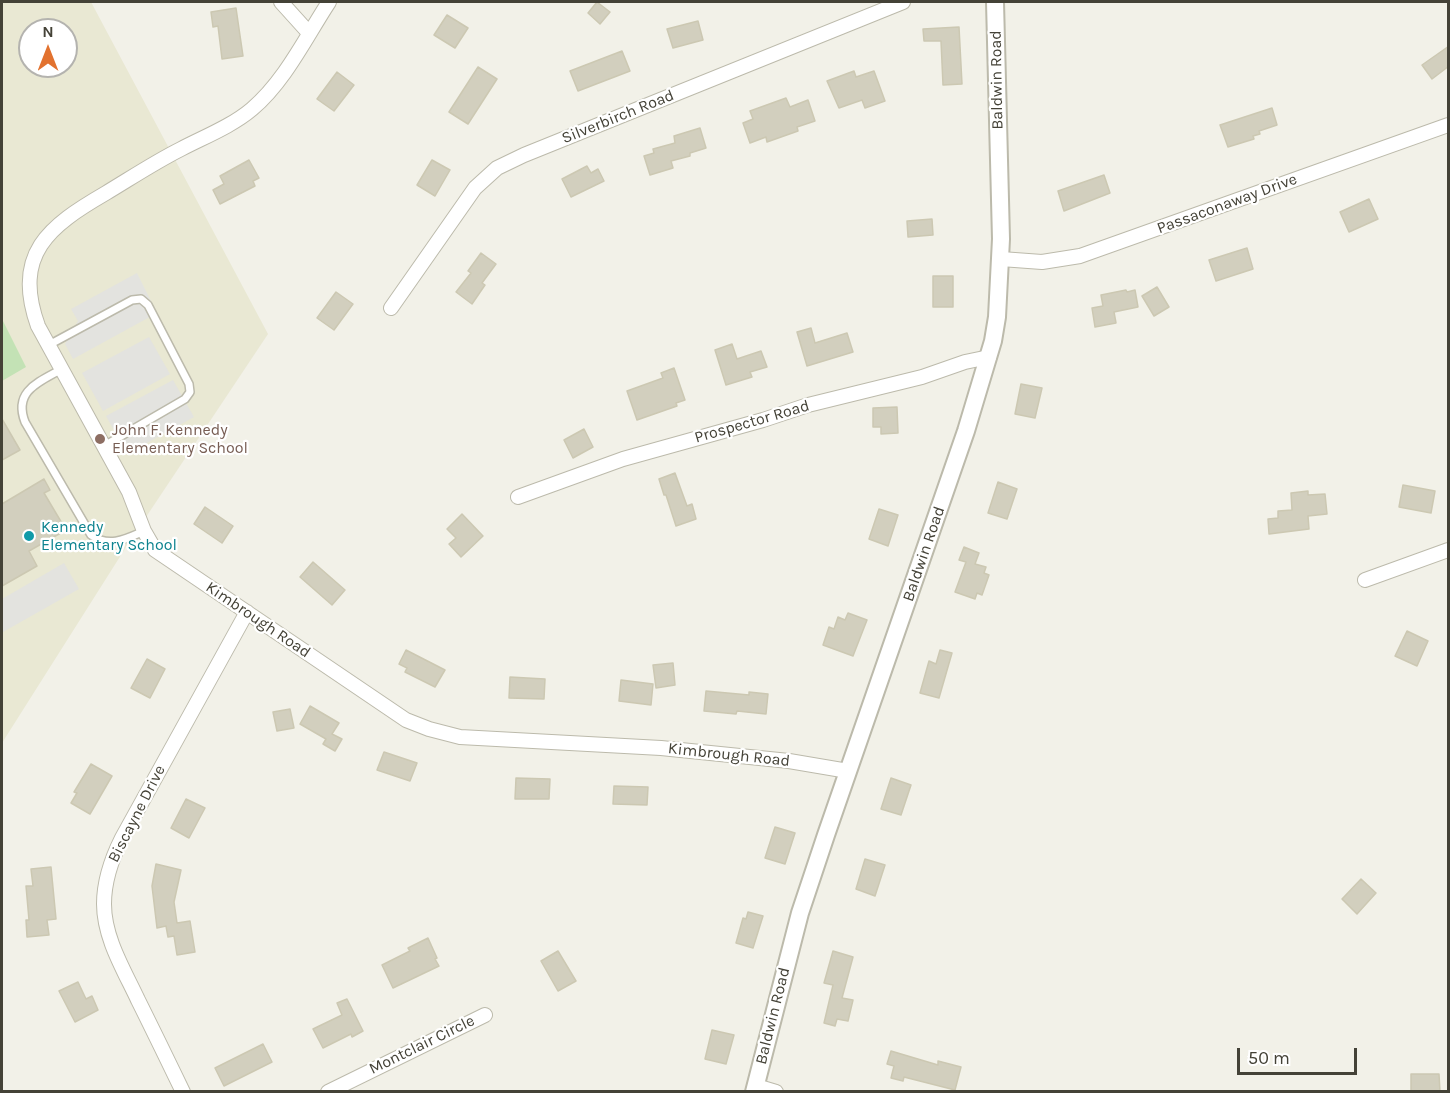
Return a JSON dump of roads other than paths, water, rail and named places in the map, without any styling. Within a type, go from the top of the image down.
[{"type":"street","points":[[281,2],[309,33]]},
{"type":"street","name":"Kimbrough Road","points":[[329,2],[276,82],[252,109],[75,211],[56,226],[40,245],[31,267],[29,292],[32,308],[47,346],[62,369],[129,492],[150,544],[158,553],[393,711],[436,732],[468,738],[697,751],[789,761],[848,771]]},
{"type":"street","name":"Silverbirch Road","points":[[391,308],[475,188],[506,162],[903,2]]},
{"type":"street","name":"Baldwin Road","points":[[755,1089],[798,922],[848,771],[951,477],[989,357],[997,317],[1001,259],[995,2]]},
{"type":"street","name":"Passaconaway Drive","points":[[1001,259],[1056,261],[1080,256],[1449,125]]},
{"type":"street","name":"Prospector Road","points":[[518,497],[623,459],[754,423],[808,405],[922,377],[965,362],[989,357]]},
{"type":"street","points":[[1365,580],[1449,550]]},
{"type":"street","name":"Biscayne Drive","points":[[183,1092],[119,959],[108,931],[104,905],[107,879],[112,857],[247,612]]},
{"type":"street","name":"Montclair Circle","points":[[328,1092],[485,1015]]},
{"type":"street","points":[[755,1089],[776,1092]]},
{"type":"lane","points":[[47,346],[132,300],[141,299],[148,305],[189,384],[190,392],[185,399],[104,446]]},
{"type":"lane","points":[[62,369],[37,383],[26,393],[22,408],[26,422],[91,535],[106,543],[126,539],[144,531]]},
{"type":"place","name":"John F. Kennedy Elementary School","points":[[100,439]]},
{"type":"place","name":"Kennedy Elementary School","points":[[29,536]]}]
